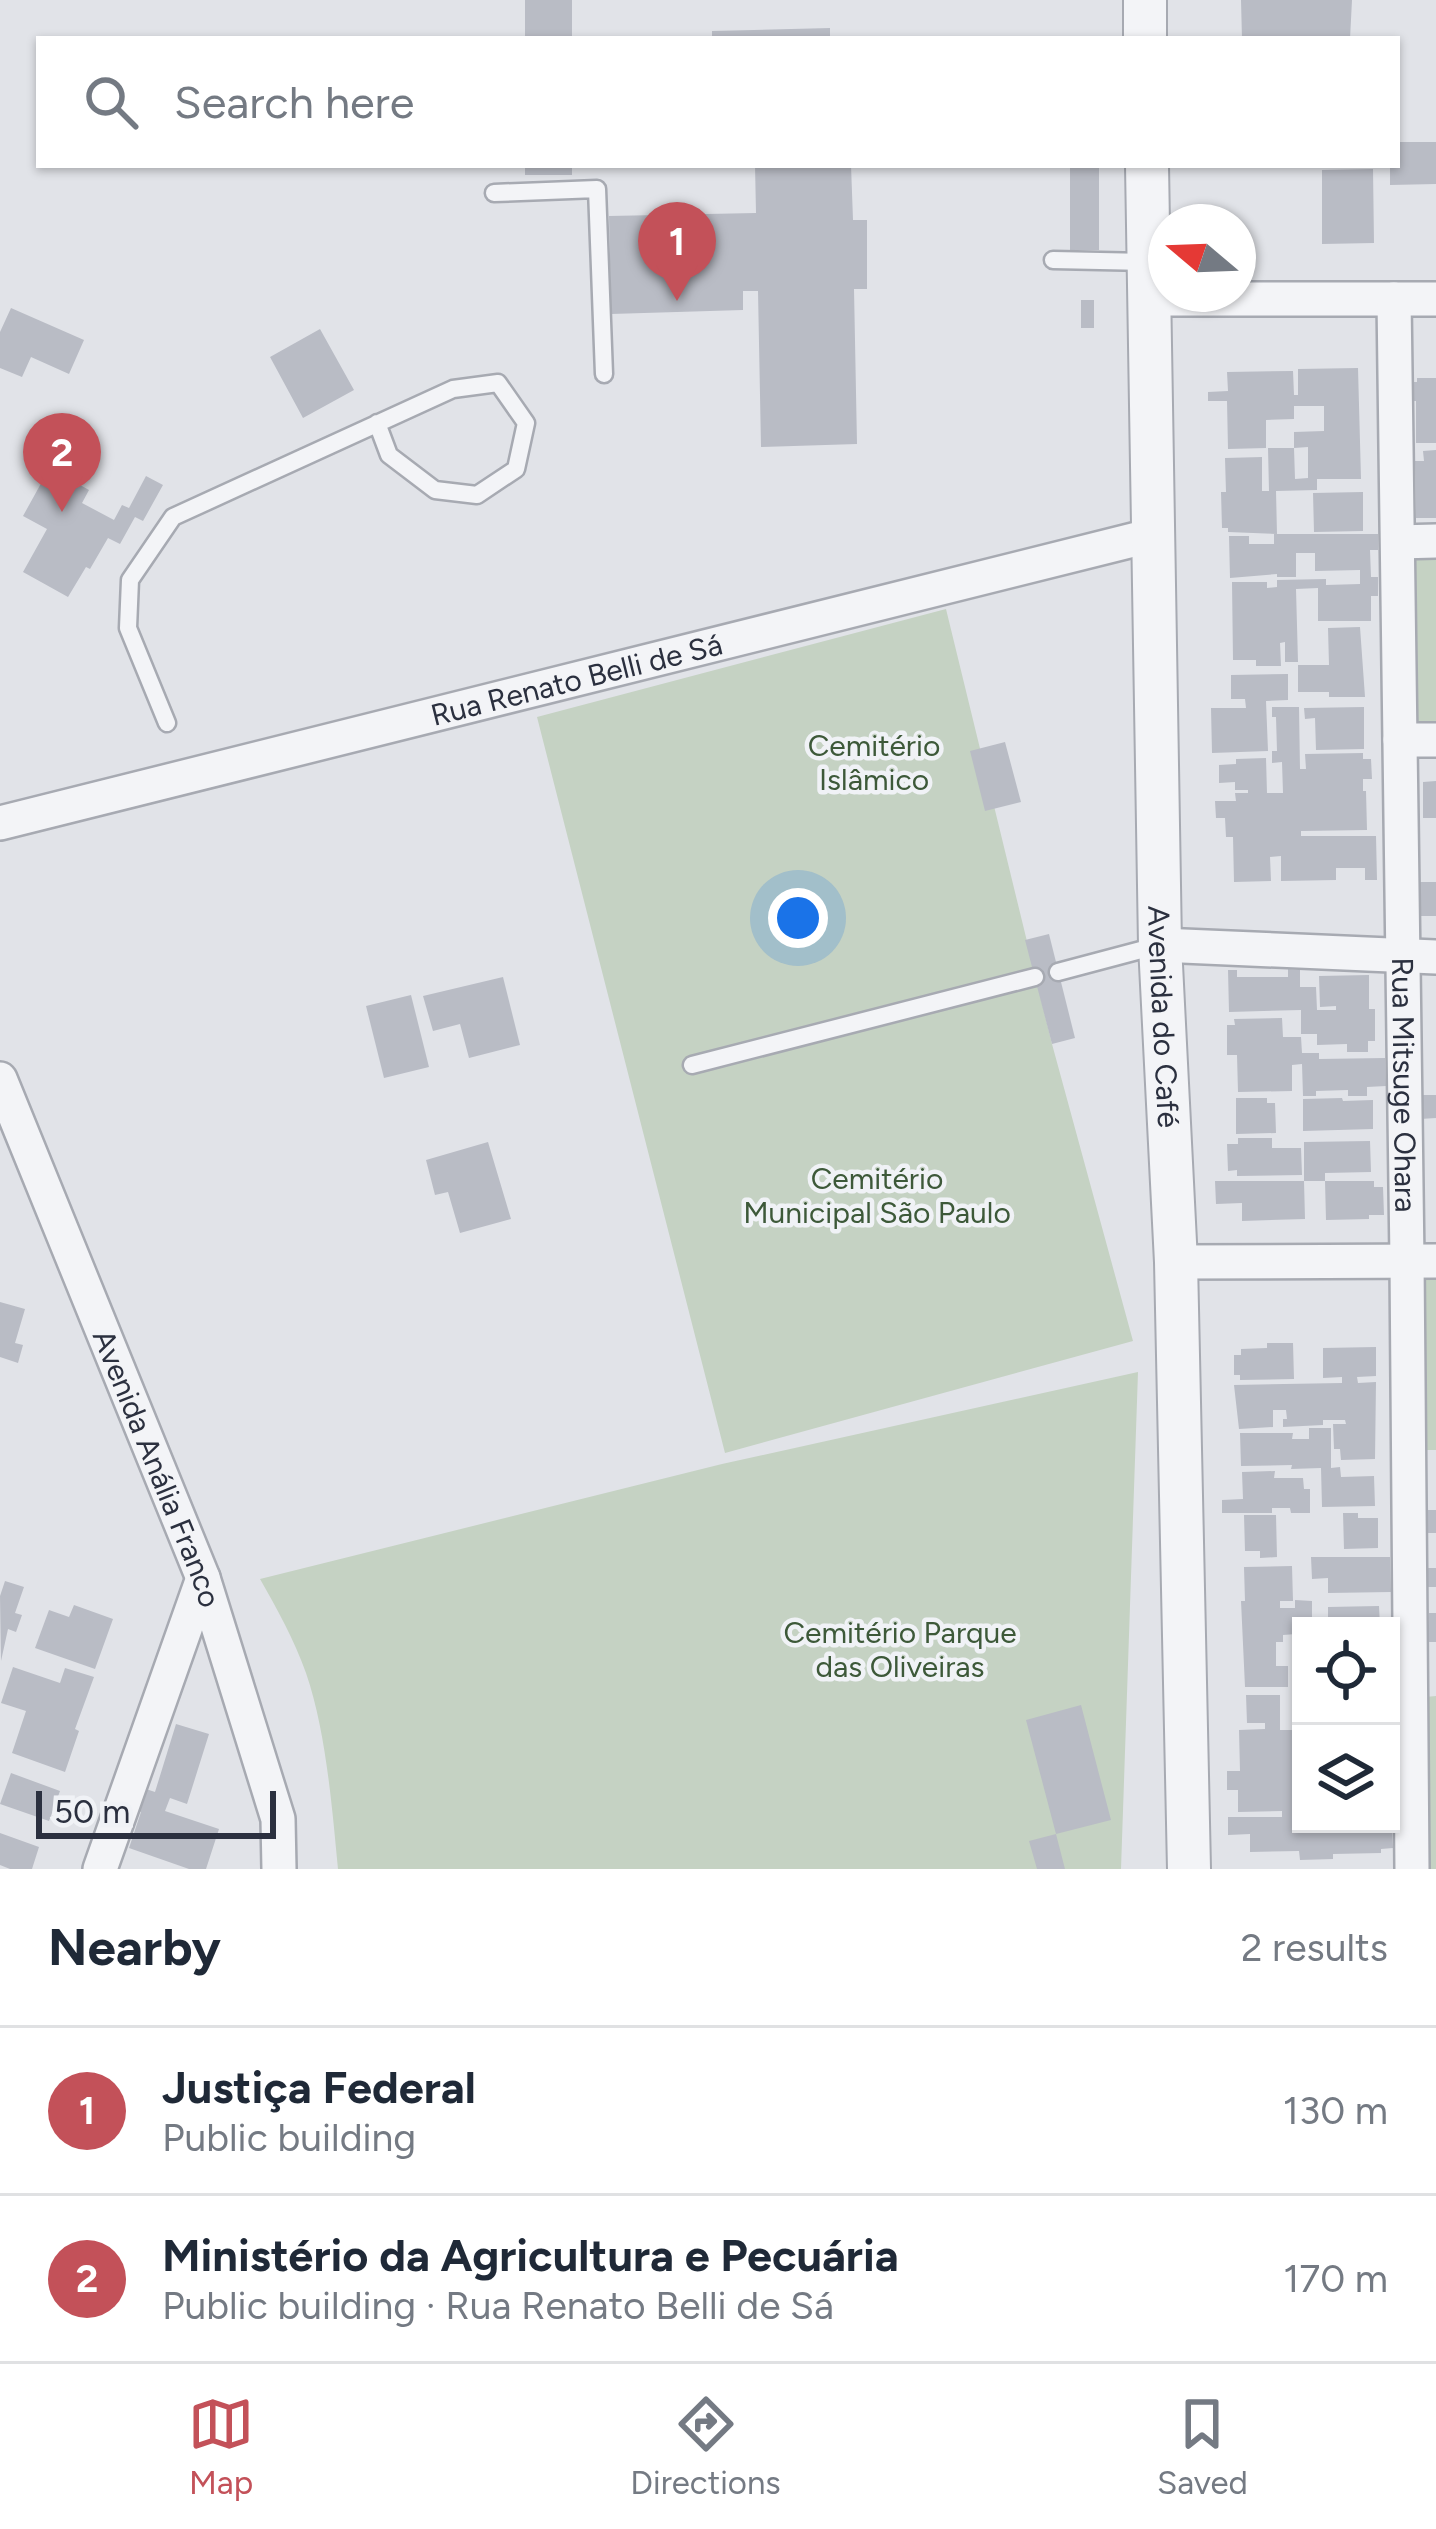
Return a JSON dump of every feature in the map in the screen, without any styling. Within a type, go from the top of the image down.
[{"type":"street","points":[[1145,0],[1145,36]]},
{"type":"street","name":"Avenida do Café","points":[[1147,168],[1148,280]]},
{"type":"street","points":[[1256,288],[1436,299]]},
{"type":"street","name":"Rua Mitsuge Ohara","points":[[1394,299],[1400,740],[1420,957],[1423,1678],[1412,1869]]},
{"type":"street","name":"Avenida do Café","points":[[1149,312],[1160,945],[1176,1262],[1189,1869]]},
{"type":"street","name":"Rua Renato Belli de Sá","points":[[0,824],[1153,536]]},
{"type":"street","points":[[1398,542],[1436,542]]},
{"type":"street","points":[[1400,740],[1436,740]]},
{"type":"street","points":[[1160,945],[1420,957]]},
{"type":"street","name":"Avenida Anália Franco","points":[[0,1079],[203,1578],[278,1819],[279,1869]]},
{"type":"street","points":[[1176,1262],[1422,1261]]},
{"type":"street","points":[[100,1869],[203,1578]]},
{"type":"lane","points":[[494,193],[597,189],[604,374]]},
{"type":"lane","points":[[1053,260],[1148,280]]},
{"type":"lane","points":[[166,723],[128,628],[130,580],[173,517],[377,423],[453,388],[498,383],[526,423],[516,469],[477,495],[435,490],[389,455],[377,423]]},
{"type":"lane","points":[[1058,972],[1160,945]]},
{"type":"lane","points":[[692,1065],[1035,977]]},
{"type":"green space","points":[[1410,553],[1436,553],[1436,728],[1412,727]]},
{"type":"green space","name":"Cemitério Municipal São Paulo","points":[[946,609],[1052,1044],[1133,1341],[725,1453],[537,717]]},
{"type":"green space","points":[[1420,1274],[1436,1274],[1436,1450],[1421,1450]]},
{"type":"green space","name":"Cemitério Parque das Oliveiras","points":[[1138,1372],[1121,1869],[338,1869],[313,1696],[296,1648],[260,1579],[722,1464]]},
{"type":"green space","points":[[1436,1696],[1436,1869],[1427,1869],[1425,1697]]},
{"type":"building","points":[[525,0],[572,0],[572,36],[525,36]]},
{"type":"building","points":[[1241,0],[1352,0],[1350,36],[1242,36]]},
{"type":"building","points":[[830,28],[830,36],[712,36],[712,31]]},
{"type":"building","points":[[1400,142],[1436,142],[1436,184],[1390,185],[1390,168],[1400,168]]},
{"type":"building","points":[[525,168],[572,168],[572,175],[525,175]]},
{"type":"building","points":[[755,168],[851,168],[853,220],[867,220],[867,289],[854,289],[857,444],[761,447],[758,291],[743,291],[743,310],[611,314],[609,216],[756,213]]},
{"type":"building","points":[[1070,168],[1099,168],[1099,250],[1070,250]]},
{"type":"building","points":[[1373,169],[1374,243],[1322,244],[1322,170]]},
{"type":"building","points":[[1081,300],[1094,300],[1094,328],[1081,328]]},
{"type":"building","points":[[11,308],[84,340],[69,374],[31,357],[22,377],[0,368],[0,332]]},
{"type":"building","points":[[320,329],[354,390],[303,418],[270,357]]},
{"type":"building","points":[[1358,368],[1361,479],[1317,479],[1317,490],[1276,491],[1277,534],[1222,528],[1225,458],[1262,457],[1262,491],[1269,491],[1268,448],[1294,448],[1294,432],[1324,431],[1324,406],[1294,406],[1294,419],[1266,420],[1266,448],[1228,449],[1227,401],[1208,401],[1208,392],[1228,391],[1227,372],[1293,371],[1294,395],[1298,395],[1298,369]],"holes":[[[1308,447],[1308,478],[1295,479],[1294,448]]]},
{"type":"building","points":[[1417,378],[1436,378],[1436,443],[1416,443],[1416,401],[1407,401],[1408,382],[1417,382]]},
{"type":"building","points":[[69,433],[93,446],[73,481],[89,490],[82,503],[114,520],[122,505],[129,508],[146,476],[163,485],[143,521],[135,517],[120,544],[108,538],[68,597],[23,572],[47,529],[23,516]]},
{"type":"building","points":[[1436,450],[1436,518],[1416,518],[1415,461],[1424,461],[1423,451]]},
{"type":"building","points":[[1363,492],[1363,531],[1314,532],[1313,493]]},
{"type":"building","points":[[1274,534],[1378,534],[1378,550],[1370,550],[1371,577],[1378,577],[1378,596],[1371,596],[1371,621],[1318,621],[1318,588],[1296,589],[1298,662],[1285,662],[1285,642],[1280,643],[1281,666],[1256,666],[1256,660],[1233,660],[1232,582],[1267,582],[1267,588],[1277,587],[1277,580],[1360,584],[1360,570],[1315,571],[1315,553],[1296,553],[1296,577],[1230,578],[1229,536],[1249,536],[1249,544],[1274,544]]},
{"type":"building","points":[[1360,627],[1365,697],[1298,692],[1298,665],[1329,665],[1328,628]]},
{"type":"building","points":[[1288,674],[1288,700],[1266,701],[1268,751],[1212,753],[1211,708],[1246,708],[1245,699],[1231,699],[1231,675]]},
{"type":"building","points":[[1272,707],[1299,707],[1300,769],[1306,769],[1305,754],[1363,753],[1363,759],[1371,759],[1372,779],[1363,779],[1367,830],[1301,831],[1301,836],[1376,836],[1377,880],[1365,880],[1365,868],[1336,868],[1336,880],[1281,881],[1281,856],[1270,857],[1271,881],[1234,882],[1233,837],[1226,837],[1225,818],[1216,818],[1215,801],[1236,801],[1235,793],[1248,790],[1235,790],[1235,782],[1219,783],[1219,765],[1266,758],[1267,793],[1283,793],[1282,762],[1272,763],[1272,751],[1277,751]]},
{"type":"building","points":[[1364,707],[1364,749],[1316,750],[1315,718],[1305,719],[1304,708]]},
{"type":"building","points":[[1005,742],[1021,802],[985,811],[970,751]]},
{"type":"building","points":[[1436,781],[1436,818],[1423,818],[1423,782]]},
{"type":"building","points":[[1420,882],[1436,882],[1436,916],[1421,916]]},
{"type":"building","points":[[1049,934],[1075,1038],[1052,1044],[1025,940]]},
{"type":"building","points":[[1288,969],[1300,970],[1300,987],[1316,987],[1317,1010],[1336,1010],[1336,1006],[1320,1007],[1319,976],[1369,975],[1375,1041],[1368,1041],[1368,1052],[1347,1052],[1347,1044],[1317,1045],[1317,1034],[1301,1034],[1301,1010],[1229,1012],[1228,970],[1237,970],[1237,977],[1288,977]]},
{"type":"building","points":[[503,977],[520,1045],[469,1058],[460,1024],[433,1031],[423,996]]},
{"type":"building","points":[[411,995],[429,1067],[384,1078],[366,1006]]},
{"type":"building","points":[[1282,1018],[1283,1037],[1301,1037],[1302,1053],[1319,1053],[1319,1059],[1385,1058],[1386,1086],[1367,1087],[1367,1096],[1348,1096],[1348,1090],[1303,1096],[1302,1064],[1292,1065],[1292,1091],[1238,1092],[1237,1055],[1227,1055],[1227,1025],[1235,1025],[1234,1019]]},
{"type":"building","points":[[1421,1095],[1436,1095],[1436,1118],[1420,1119]]},
{"type":"building","points":[[1236,1098],[1267,1098],[1267,1103],[1275,1103],[1276,1133],[1236,1134]]},
{"type":"building","points":[[1303,1099],[1373,1100],[1373,1129],[1303,1131]]},
{"type":"building","points":[[1238,1138],[1272,1138],[1272,1148],[1301,1148],[1302,1175],[1237,1176],[1237,1170],[1228,1171],[1227,1144],[1238,1144]]},
{"type":"building","points":[[1370,1141],[1371,1172],[1325,1173],[1325,1181],[1304,1181],[1304,1142]]},
{"type":"building","points":[[488,1142],[511,1219],[460,1233],[448,1192],[435,1195],[426,1160]]},
{"type":"building","points":[[1215,1181],[1304,1181],[1305,1219],[1242,1221],[1242,1203],[1216,1204]]},
{"type":"building","points":[[1325,1181],[1374,1181],[1374,1187],[1383,1187],[1384,1215],[1326,1220]]},
{"type":"building","points":[[0,1302],[25,1309],[15,1343],[23,1345],[18,1363],[0,1357]]},
{"type":"building","points":[[1267,1343],[1293,1343],[1294,1379],[1240,1380],[1240,1375],[1234,1375],[1234,1355],[1241,1355],[1241,1349],[1267,1348]]},
{"type":"building","points":[[1376,1347],[1376,1376],[1357,1377],[1358,1383],[1376,1382],[1375,1459],[1341,1460],[1340,1449],[1334,1449],[1333,1424],[1346,1424],[1345,1420],[1283,1427],[1286,1410],[1273,1410],[1273,1427],[1239,1429],[1234,1385],[1342,1383],[1342,1377],[1323,1378],[1323,1348]]},
{"type":"building","points":[[1309,1428],[1331,1428],[1331,1468],[1340,1467],[1341,1477],[1374,1476],[1375,1506],[1322,1507],[1321,1468],[1241,1466],[1240,1433],[1293,1433],[1292,1439],[1309,1439]]},
{"type":"building","points":[[1275,1471],[1274,1478],[1303,1478],[1304,1489],[1310,1489],[1310,1513],[1272,1508],[1272,1513],[1222,1513],[1222,1500],[1243,1499],[1242,1472]]},
{"type":"building","points":[[1427,1510],[1436,1510],[1436,1533],[1428,1533]]},
{"type":"building","points":[[1343,1513],[1378,1518],[1378,1548],[1344,1549]]},
{"type":"building","points":[[1244,1515],[1276,1515],[1277,1557],[1260,1558],[1260,1551],[1245,1551]]},
{"type":"building","points":[[1311,1557],[1390,1557],[1391,1592],[1328,1593],[1328,1578],[1312,1579]]},
{"type":"building","points":[[1292,1566],[1293,1601],[1280,1601],[1280,1608],[1295,1608],[1295,1600],[1312,1601],[1312,1617],[1292,1617],[1292,1634],[1276,1642],[1276,1666],[1288,1666],[1288,1687],[1245,1687],[1244,1567]]},
{"type":"building","points":[[1428,1568],[1436,1568],[1436,1587],[1428,1587]]},
{"type":"building","points":[[5,1581],[24,1587],[15,1613],[22,1615],[16,1632],[8,1629],[1,1661],[0,1596]]},
{"type":"building","points":[[74,1605],[113,1619],[95,1669],[35,1648],[49,1610],[69,1617]]},
{"type":"building","points":[[1379,1606],[1380,1617],[1328,1617],[1328,1607]]},
{"type":"building","points":[[1429,1613],[1436,1613],[1436,1642],[1429,1642]]},
{"type":"building","points":[[13,1667],[60,1683],[65,1668],[94,1677],[65,1772],[12,1753],[26,1711],[1,1703]]},
{"type":"building","points":[[1246,1695],[1280,1695],[1280,1730],[1292,1730],[1292,1833],[1392,1833],[1393,1848],[1300,1860],[1299,1851],[1250,1852],[1250,1834],[1228,1835],[1228,1817],[1282,1817],[1282,1811],[1238,1812],[1238,1790],[1227,1790],[1227,1771],[1240,1771],[1239,1730],[1265,1729],[1265,1723],[1247,1723]]},
{"type":"building","points":[[1081,1705],[1111,1820],[1056,1834],[1026,1720]]},
{"type":"building","points":[[176,1724],[209,1734],[187,1804],[170,1798],[165,1811],[219,1829],[206,1869],[189,1869],[129,1848],[141,1812],[133,1809],[140,1787],[155,1792]]},
{"type":"building","points":[[11,1773],[60,1791],[49,1821],[0,1804]]},
{"type":"building","points":[[0,1833],[39,1847],[32,1869],[0,1865]]},
{"type":"building","points":[[1056,1834],[1065,1869],[1037,1869],[1029,1841]]},
{"type":"place","name":"Justiça Federal","points":[[677,301]]},
{"type":"place","name":"Ministério da Agricultura e Pecuária","points":[[62,512]]},
{"type":"park label","name":"Cemitério Islâmico","points":[[874,762]]}]
